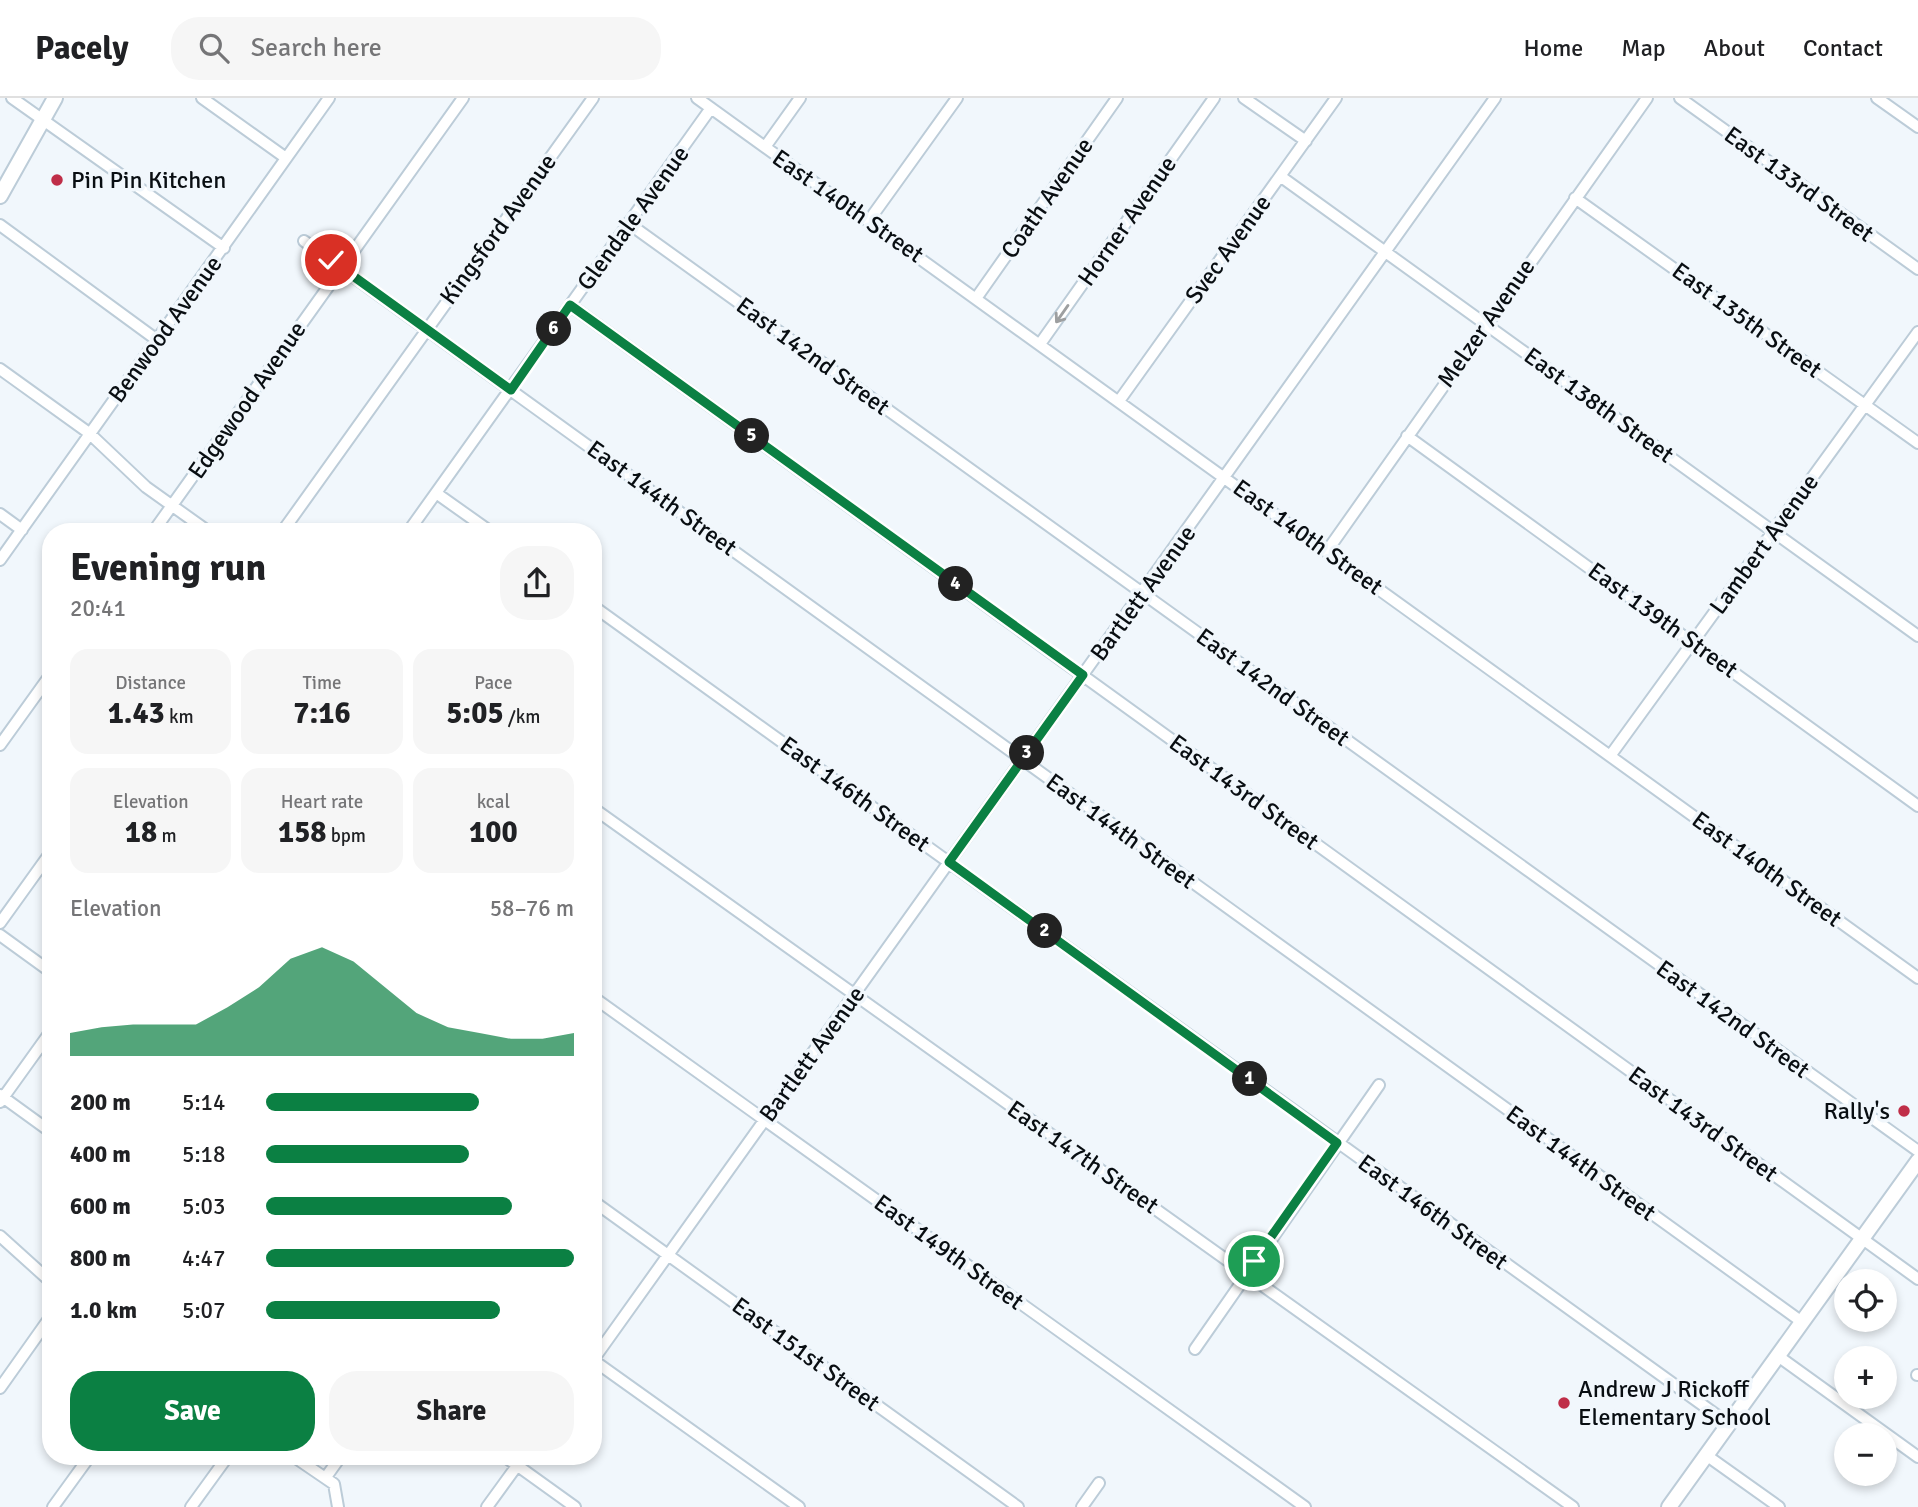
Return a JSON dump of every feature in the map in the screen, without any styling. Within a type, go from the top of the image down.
[{"type":"main road","points":[[0,196],[55,98]]},
{"type":"main road","points":[[1670,1507],[1918,1161]]},
{"type":"street","points":[[12,98],[223,248]]},
{"type":"street","points":[[202,98],[286,158]]},
{"type":"street","name":"Benwood Avenue","points":[[0,560],[329,98]]},
{"type":"street","name":"Edgewood Avenue","points":[[160,523],[463,98]]},
{"type":"street","name":"Kingsford Avenue","points":[[288,523],[593,98]]},
{"type":"street","name":"East 140th Street","points":[[697,98],[870,219],[1918,978]]},
{"type":"street","points":[[765,147],[800,98]]},
{"type":"street","points":[[870,219],[957,98]]},
{"type":"street","name":"Coath Avenue","points":[[977,298],[1117,98]]},
{"type":"street","name":"Horner Avenue","points":[[1040,344],[1214,98]]},
{"type":"street","points":[[1244,98],[1306,141]]},
{"type":"street","name":"Svec Avenue","points":[[1119,401],[1336,98]]},
{"type":"street","name":"Bartlett Avenue","points":[[602,1347],[1495,98]]},
{"type":"street","name":"Melzer Avenue","points":[[1327,551],[1647,98]]},
{"type":"street","name":"East 133rd Street","points":[[1680,98],[1918,270]]},
{"type":"street","points":[[1877,98],[1918,128]]},
{"type":"street","name":"Glendale Avenue","points":[[414,523],[711,108]]},
{"type":"street","name":"East 138th Street","points":[[1280,176],[1918,636]]},
{"type":"street","name":"East 135th Street","points":[[1575,198],[1918,443]]},
{"type":"street","name":"East 142nd Street","points":[[628,223],[1918,1151]]},
{"type":"street","points":[[0,225],[157,340]]},
{"type":"street","name":"East 144th Street","points":[[304,240],[1802,1322]]},
{"type":"street","name":"East 143rd Street","points":[[570,305],[1918,1279]]},
{"type":"street","name":"Lambert Avenue","points":[[1610,756],[1918,332]]},
{"type":"street","points":[[0,369],[89,433],[146,487],[196,523]]},
{"type":"street","name":"East 139th Street","points":[[1406,436],[1694,641],[1918,806]]},
{"type":"street","points":[[436,493],[478,523]]},
{"type":"street","points":[[0,514],[22,530]]},
{"type":"street","name":"East 146th Street","points":[[602,612],[1729,1424]]},
{"type":"street","points":[[0,745],[42,687]]},
{"type":"street","name":"East 147th Street","points":[[602,814],[1573,1507]]},
{"type":"street","points":[[0,923],[42,865]]},
{"type":"street","points":[[0,935],[42,965]]},
{"type":"street","name":"East 149th Street","points":[[602,1003],[1305,1507]]},
{"type":"street","points":[[42,1043],[1,1098],[42,1126]]},
{"type":"street","points":[[1195,1349],[1245,1273],[1379,1085]]},
{"type":"street","name":"East 151st Street","points":[[602,1207],[1018,1507]]},
{"type":"street","points":[[0,1236],[42,1274]]},
{"type":"street","points":[[0,1388],[42,1329]]},
{"type":"street","points":[[1778,1356],[1918,1457]]},
{"type":"street","points":[[602,1366],[799,1507]]},
{"type":"street","points":[[1706,1455],[1779,1507]]},
{"type":"street","points":[[53,1507],[83,1465]]},
{"type":"street","points":[[191,1507],[221,1465]]},
{"type":"street","points":[[307,1465],[334,1484],[338,1507]]},
{"type":"street","points":[[326,1477],[335,1465]]},
{"type":"street","points":[[487,1507],[517,1466],[575,1507]]},
{"type":"street","points":[[1082,1507],[1099,1483]]},
{"type":"place","name":"Pin Pin Kitchen","points":[[57,180]]},
{"type":"place","name":"Rally's","points":[[1904,1111]]},
{"type":"place","name":"Andrew J Rickoff Elementary School","points":[[1564,1403]]},
{"type":"route","points":[[331,260],[511,390],[570,305],[1083,675],[949,862],[1337,1143],[1254,1261]]}]
